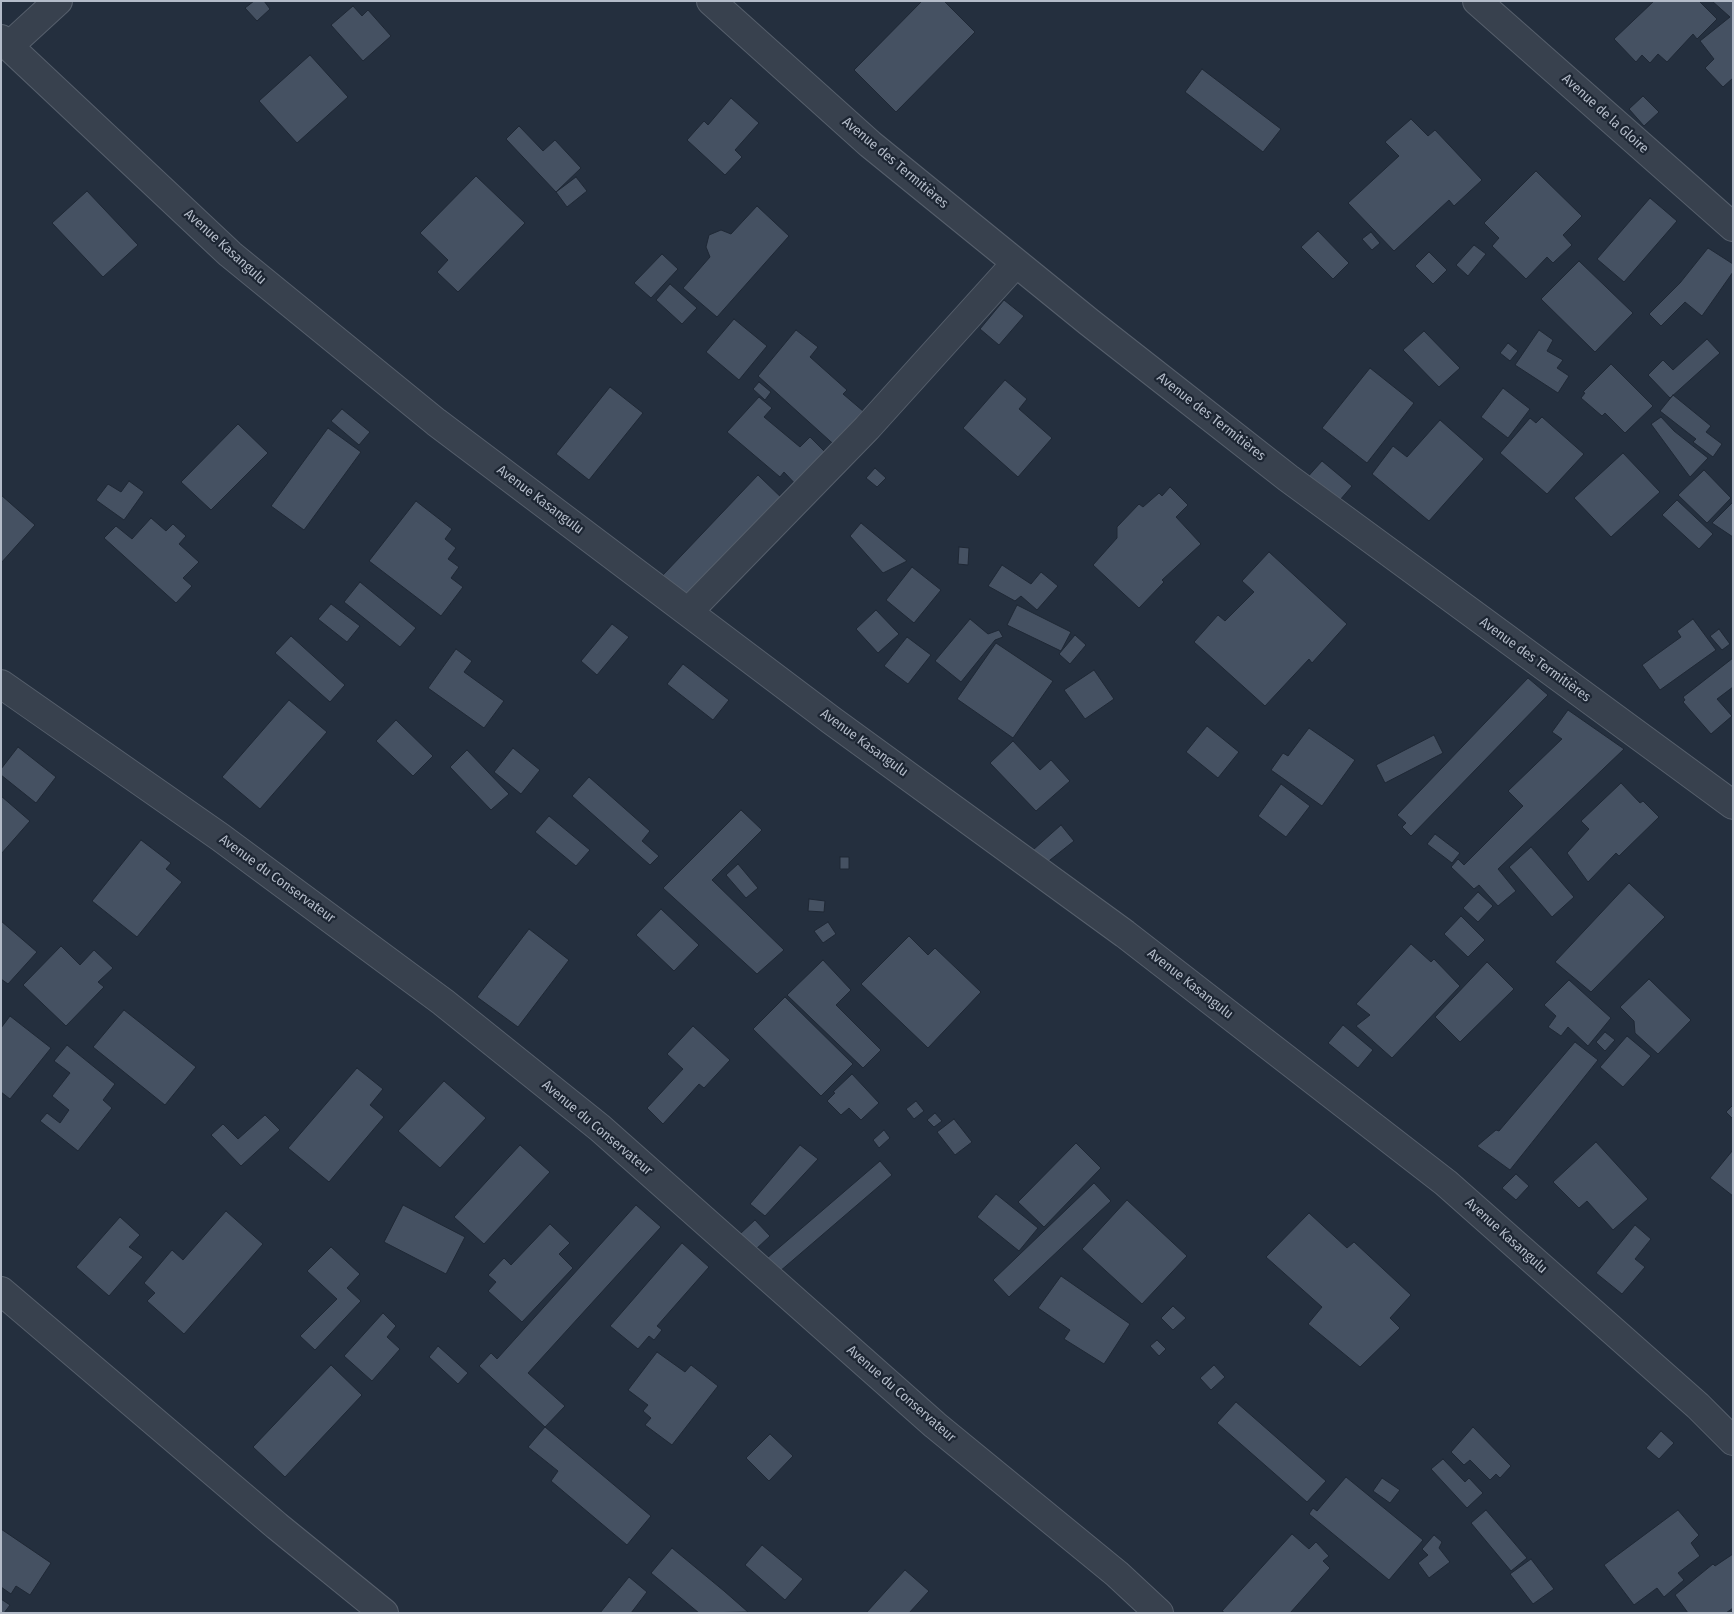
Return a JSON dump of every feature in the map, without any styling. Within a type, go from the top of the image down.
[{"type":"street","points":[[5,43],[58,1]]},
{"type":"street","name":"Avenue des Termitières","points":[[711,1],[870,144],[1016,263],[1288,478],[1733,805]]},
{"type":"street","name":"Avenue de la Gloire","points":[[1478,1],[1733,227]]},
{"type":"street","name":"Avenue Kasangulu","points":[[5,43],[230,254],[436,422],[688,612],[1125,934],[1446,1183],[1698,1406],[1733,1441]]},
{"type":"street","points":[[688,612],[867,428],[1016,263]]},
{"type":"street","name":"Avenue du Conservateur","points":[[1,684],[220,837],[443,1002],[600,1128],[935,1425],[1117,1574],[1159,1613]]},
{"type":"street","points":[[1,1291],[269,1519],[384,1613]]},
{"type":"building","points":[[254,1],[264,1],[270,9],[257,21],[245,8]]},
{"type":"building","points":[[922,1],[944,1],[975,32],[896,112],[854,70]]},
{"type":"building","points":[[1654,1],[1699,1],[1717,19],[1697,39],[1693,34],[1667,62],[1658,54],[1650,63],[1642,55],[1636,62],[1614,39]]},
{"type":"building","points":[[1712,1],[1733,1],[1733,78],[1723,87],[1705,68],[1714,59],[1700,41],[1730,17]]},
{"type":"building","points":[[353,6],[362,16],[368,10],[391,36],[363,61],[331,25]]},
{"type":"building","points":[[310,55],[348,97],[297,143],[259,101]]},
{"type":"building","points":[[1202,69],[1281,129],[1263,152],[1185,92]]},
{"type":"building","points":[[1643,96],[1659,112],[1644,126],[1629,109]]},
{"type":"building","points":[[731,98],[759,123],[735,150],[742,157],[725,175],[687,140],[704,121],[708,125]]},
{"type":"building","points":[[1411,119],[1428,136],[1435,130],[1482,180],[1454,206],[1449,200],[1394,251],[1348,203],[1399,156],[1385,142]]},
{"type":"building","points":[[519,126],[543,151],[555,140],[581,168],[556,192],[506,139]]},
{"type":"building","points":[[1536,171],[1582,216],[1563,235],[1572,245],[1553,263],[1547,257],[1526,279],[1492,246],[1499,238],[1484,223]]},
{"type":"building","points":[[476,176],[525,223],[458,292],[437,272],[448,260],[420,233]]},
{"type":"building","points":[[576,177],[587,191],[567,207],[556,192]]},
{"type":"building","points":[[87,191],[138,245],[103,277],[52,223]]},
{"type":"building","points":[[1650,198],[1677,221],[1624,282],[1597,259]]},
{"type":"building","points":[[757,206],[789,236],[717,317],[683,288],[710,257],[706,247],[709,235],[721,230],[731,234]]},
{"type":"building","points":[[1318,231],[1349,263],[1333,279],[1301,247]]},
{"type":"building","points":[[1371,232],[1380,243],[1372,250],[1362,239]]},
{"type":"building","points":[[1474,245],[1486,254],[1468,276],[1456,265]]},
{"type":"building","points":[[1708,248],[1733,264],[1733,272],[1702,316],[1685,302],[1661,326],[1649,314],[1680,283]]},
{"type":"building","points":[[1429,252],[1447,270],[1433,284],[1415,266]]},
{"type":"building","points":[[662,254],[678,269],[651,298],[634,283]]},
{"type":"building","points":[[1579,261],[1633,313],[1595,352],[1541,299]]},
{"type":"building","points":[[670,284],[697,308],[682,324],[656,300]]},
{"type":"building","points":[[1004,300],[1024,316],[999,345],[980,329]]},
{"type":"building","points":[[734,319],[767,346],[739,380],[706,352]]},
{"type":"building","points":[[796,330],[818,347],[810,357],[847,390],[843,394],[870,417],[840,450],[758,376]]},
{"type":"building","points":[[1539,330],[1553,340],[1547,351],[1563,360],[1557,368],[1569,376],[1558,393],[1515,365]]},
{"type":"building","points":[[1424,331],[1460,368],[1439,387],[1403,350]]},
{"type":"building","points":[[1707,339],[1720,353],[1670,398],[1648,375],[1663,360],[1673,370]]},
{"type":"building","points":[[1508,343],[1518,351],[1510,361],[1500,353]]},
{"type":"building","points":[[1611,364],[1653,406],[1625,433],[1605,413],[1602,416],[1581,398],[1585,393],[1583,392]]},
{"type":"building","points":[[1370,368],[1414,403],[1367,463],[1322,428]]},
{"type":"building","points":[[1005,380],[1027,399],[1019,409],[1052,438],[1018,477],[963,428]]},
{"type":"building","points":[[759,382],[771,392],[765,400],[753,389]]},
{"type":"building","points":[[610,387],[643,413],[589,480],[556,454]]},
{"type":"building","points":[[1503,388],[1530,409],[1508,438],[1481,417]]},
{"type":"building","points":[[1673,395],[1711,426],[1706,432],[1722,444],[1713,457],[1693,442],[1696,439],[1660,411]]},
{"type":"building","points":[[759,397],[772,408],[764,417],[800,447],[810,437],[832,459],[801,490],[784,472],[780,477],[727,432]]},
{"type":"building","points":[[342,409],[370,432],[359,445],[331,421]]},
{"type":"building","points":[[1542,417],[1584,454],[1547,494],[1500,453],[1530,418],[1536,423]]},
{"type":"building","points":[[1661,417],[1674,431],[1708,458],[1690,477],[1651,424]]},
{"type":"building","points":[[1440,420],[1484,459],[1429,521],[1372,474],[1393,446],[1407,457]]},
{"type":"building","points":[[238,424],[268,453],[211,510],[181,482]]},
{"type":"building","points":[[328,428],[361,452],[304,530],[271,506]]},
{"type":"building","points":[[1623,453],[1660,492],[1611,537],[1574,498]]},
{"type":"building","points":[[1322,461],[1352,486],[1334,507],[1304,481]]},
{"type":"building","points":[[875,468],[886,478],[877,487],[866,478]]},
{"type":"building","points":[[1704,470],[1731,498],[1707,523],[1678,495]]},
{"type":"building","points":[[758,475],[787,503],[693,603],[663,575]]},
{"type":"building","points":[[129,481],[144,492],[124,520],[96,500],[108,484],[121,492]]},
{"type":"building","points":[[1170,487],[1188,505],[1176,517],[1201,544],[1162,580],[1164,582],[1139,608],[1093,565],[1117,538],[1117,527],[1139,504],[1143,507],[1159,493],[1162,496]]},
{"type":"building","points":[[1,495],[35,525],[1,563]]},
{"type":"building","points":[[1677,500],[1713,534],[1699,549],[1662,515]]},
{"type":"building","points":[[416,501],[452,529],[445,539],[456,548],[448,559],[459,567],[451,578],[463,587],[441,616],[369,561]]},
{"type":"building","points":[[1733,502],[1733,537],[1712,523]]},
{"type":"building","points":[[151,518],[166,531],[173,524],[186,536],[179,544],[199,562],[183,578],[192,586],[176,603],[104,538],[116,526],[132,539]]},
{"type":"building","points":[[861,523],[907,561],[883,573],[850,536]]},
{"type":"building","points":[[959,547],[969,548],[968,565],[958,564]]},
{"type":"building","points":[[1269,552],[1347,624],[1312,663],[1309,659],[1265,706],[1194,642],[1218,615],[1225,621],[1254,592],[1242,581]]},
{"type":"building","points":[[1002,565],[1031,584],[1041,572],[1058,586],[1037,610],[1021,596],[1015,601],[988,586]]},
{"type":"building","points":[[912,567],[941,590],[914,623],[886,600]]},
{"type":"building","points":[[360,582],[416,628],[400,647],[344,602]]},
{"type":"building","points":[[331,604],[360,626],[347,642],[318,619]]},
{"type":"building","points":[[1017,605],[1071,632],[1061,651],[1007,625]]},
{"type":"building","points":[[876,610],[899,634],[878,653],[856,629]]},
{"type":"building","points":[[970,619],[988,634],[999,630],[1003,637],[995,640],[961,682],[935,661]]},
{"type":"building","points":[[1693,619],[1716,650],[1660,690],[1642,665],[1681,637],[1677,631]]},
{"type":"building","points":[[612,624],[629,637],[597,675],[581,661]]},
{"type":"building","points":[[1719,629],[1730,644],[1722,650],[1710,636]]},
{"type":"building","points":[[1075,635],[1086,645],[1070,664],[1059,654]]},
{"type":"building","points":[[291,636],[345,685],[330,702],[275,653]]},
{"type":"building","points":[[907,637],[931,655],[908,684],[884,666]]},
{"type":"building","points":[[996,643],[1053,681],[1013,738],[957,699]]},
{"type":"building","points":[[456,649],[472,661],[464,672],[504,701],[484,728],[428,688]]},
{"type":"building","points":[[1733,658],[1733,687],[1717,699],[1732,716],[1711,734],[1683,702],[1685,700],[1683,697]]},
{"type":"building","points":[[683,664],[729,700],[713,720],[667,684]]},
{"type":"building","points":[[1094,670],[1114,699],[1085,719],[1064,690]]},
{"type":"building","points":[[1528,678],[1548,695],[1411,836],[1402,827],[1406,823],[1397,815]]},
{"type":"building","points":[[289,700],[327,732],[260,809],[222,777]]},
{"type":"building","points":[[1568,710],[1624,749],[1498,869],[1516,891],[1498,906],[1479,885],[1474,889],[1451,867],[1458,859],[1464,865],[1523,806],[1508,791],[1562,739],[1552,732]]},
{"type":"building","points":[[396,720],[433,756],[413,776],[376,741]]},
{"type":"building","points":[[1207,726],[1239,752],[1218,778],[1186,752]]},
{"type":"building","points":[[1309,728],[1355,760],[1322,806],[1271,770],[1283,753],[1288,756]]},
{"type":"building","points":[[1434,735],[1443,753],[1385,783],[1376,765]]},
{"type":"building","points":[[1013,741],[1040,770],[1051,760],[1070,781],[1036,811],[990,763]]},
{"type":"building","points":[[18,747],[56,777],[36,803],[1,775],[1,769]]},
{"type":"building","points":[[513,748],[540,770],[521,794],[494,772]]},
{"type":"building","points":[[467,750],[509,794],[491,810],[450,767]]},
{"type":"building","points":[[589,777],[650,831],[642,841],[659,856],[650,865],[572,796]]},
{"type":"building","points":[[1621,783],[1640,803],[1643,801],[1659,817],[1619,856],[1616,853],[1588,882],[1567,853],[1589,829],[1581,821]]},
{"type":"building","points":[[1281,784],[1310,806],[1286,837],[1258,816]]},
{"type":"building","points":[[1,796],[30,821],[1,854]]},
{"type":"building","points":[[741,810],[762,830],[712,880],[784,950],[757,974],[663,888]]},
{"type":"building","points":[[549,816],[590,850],[576,866],[535,832]]},
{"type":"building","points":[[1061,825],[1074,841],[1045,864],[1033,850]]},
{"type":"building","points":[[1435,834],[1460,853],[1452,863],[1427,844]]},
{"type":"building","points":[[141,840],[171,863],[166,869],[182,882],[137,937],[92,901]]},
{"type":"building","points":[[1531,847],[1574,897],[1552,917],[1509,867]]},
{"type":"building","points":[[840,857],[849,857],[849,869],[840,869]]},
{"type":"building","points":[[738,864],[758,888],[746,898],[726,875]]},
{"type":"building","points":[[1629,883],[1665,917],[1591,992],[1555,962]]},
{"type":"building","points":[[1478,892],[1493,906],[1478,922],[1463,908]]},
{"type":"building","points":[[809,899],[825,901],[824,912],[808,911]]},
{"type":"building","points":[[661,909],[699,945],[674,971],[636,935]]},
{"type":"building","points":[[1461,916],[1485,940],[1468,957],[1444,934]]},
{"type":"building","points":[[1,921],[37,952],[8,984],[1,979]]},
{"type":"building","points":[[828,922],[836,934],[823,943],[814,931]]},
{"type":"building","points":[[529,929],[569,960],[518,1027],[477,997]]},
{"type":"building","points":[[909,936],[928,955],[935,948],[981,992],[928,1048],[861,984]]},
{"type":"building","points":[[1411,944],[1431,962],[1434,959],[1460,986],[1392,1058],[1356,1026],[1370,1015],[1356,1004]]},
{"type":"building","points":[[61,946],[80,965],[94,950],[113,968],[98,982],[104,987],[66,1026],[23,985]]},
{"type":"building","points":[[823,960],[851,990],[836,1005],[881,1050],[863,1068],[787,995]]},
{"type":"building","points":[[1487,962],[1514,989],[1460,1042],[1435,1017]]},
{"type":"building","points":[[1649,979],[1691,1020],[1658,1054],[1635,1033],[1634,1021],[1620,1007]]},
{"type":"building","points":[[1569,980],[1611,1018],[1588,1046],[1568,1027],[1561,1036],[1548,1027],[1556,1016],[1544,1005]]},
{"type":"building","points":[[785,997],[853,1064],[821,1096],[753,1029]]},
{"type":"building","points":[[124,1010],[196,1067],[165,1105],[93,1047]]},
{"type":"building","points":[[10,1016],[51,1048],[10,1099],[1,1092],[1,1028]]},
{"type":"building","points":[[1343,1025],[1373,1050],[1358,1068],[1328,1043]]},
{"type":"building","points":[[693,1026],[730,1060],[704,1088],[699,1084],[663,1124],[647,1108],[683,1069],[667,1054]]},
{"type":"building","points":[[1605,1032],[1615,1040],[1605,1051],[1596,1042]]},
{"type":"building","points":[[1627,1036],[1651,1056],[1623,1087],[1600,1067]]},
{"type":"building","points":[[1575,1042],[1598,1060],[1510,1170],[1477,1146],[1496,1130],[1499,1131]]},
{"type":"building","points":[[67,1045],[115,1084],[103,1100],[112,1108],[78,1151],[40,1121],[47,1113],[60,1123],[69,1110],[52,1096],[70,1073],[54,1061]]},
{"type":"building","points":[[357,1068],[383,1089],[370,1105],[384,1117],[329,1182],[288,1148]]},
{"type":"building","points":[[852,1074],[879,1103],[861,1120],[849,1108],[841,1115],[827,1101],[835,1093],[833,1092]]},
{"type":"building","points":[[444,1081],[486,1118],[440,1168],[398,1131]]},
{"type":"building","points":[[916,1101],[924,1111],[914,1119],[906,1109]]},
{"type":"building","points":[[1733,1105],[1733,1119],[1726,1112]]},
{"type":"building","points":[[935,1113],[942,1121],[934,1127],[927,1120]]},
{"type":"building","points":[[265,1115],[280,1130],[241,1166],[211,1135],[223,1124],[238,1139]]},
{"type":"building","points":[[954,1119],[972,1142],[955,1155],[937,1132]]},
{"type":"building","points":[[884,1130],[890,1138],[879,1148],[873,1140]]},
{"type":"building","points":[[1596,1142],[1648,1199],[1613,1230],[1587,1201],[1579,1208],[1553,1182]]},
{"type":"building","points":[[1076,1143],[1101,1168],[1044,1227],[1018,1202]]},
{"type":"building","points":[[520,1145],[550,1172],[484,1244],[454,1217]]},
{"type":"building","points":[[800,1145],[818,1159],[765,1216],[750,1204]]},
{"type":"building","points":[[1733,1150],[1733,1196],[1710,1178]]},
{"type":"building","points":[[880,1161],[892,1175],[779,1272],[767,1258]]},
{"type":"building","points":[[1516,1174],[1529,1186],[1516,1200],[1502,1188]]},
{"type":"building","points":[[1094,1183],[1111,1201],[1009,1297],[993,1280]]},
{"type":"building","points":[[996,1194],[1038,1228],[1019,1251],[977,1217]]},
{"type":"building","points":[[1127,1200],[1187,1256],[1142,1304],[1082,1249]]},
{"type":"building","points":[[403,1205],[465,1237],[446,1274],[384,1242]]},
{"type":"building","points":[[636,1205],[661,1227],[528,1373],[565,1406],[545,1427],[479,1366],[491,1353],[497,1359]]},
{"type":"building","points":[[226,1211],[263,1244],[184,1334],[147,1301],[155,1293],[144,1283],[172,1250],[183,1260]]},
{"type":"building","points":[[1309,1213],[1347,1248],[1354,1242],[1411,1295],[1390,1318],[1400,1328],[1360,1367],[1308,1324],[1322,1307],[1266,1257]]},
{"type":"building","points":[[120,1217],[140,1235],[129,1247],[143,1257],[109,1296],[76,1267]]},
{"type":"building","points":[[755,1220],[770,1236],[755,1250],[740,1234]]},
{"type":"building","points":[[550,1224],[570,1243],[559,1254],[573,1268],[522,1322],[488,1291],[496,1282],[488,1275],[504,1258],[511,1265]]},
{"type":"building","points":[[1635,1225],[1651,1239],[1635,1259],[1645,1267],[1622,1294],[1596,1273]]},
{"type":"building","points":[[682,1243],[709,1267],[657,1326],[662,1330],[654,1340],[649,1336],[638,1349],[610,1326]]},
{"type":"building","points":[[331,1247],[360,1274],[347,1288],[361,1301],[315,1350],[300,1336],[337,1299],[307,1271]]},
{"type":"building","points":[[1061,1276],[1130,1324],[1104,1364],[1064,1339],[1070,1330],[1038,1308]]},
{"type":"building","points":[[1173,1306],[1186,1318],[1173,1330],[1161,1318]]},
{"type":"building","points":[[383,1313],[396,1326],[387,1337],[400,1349],[372,1381],[344,1356]]},
{"type":"building","points":[[1157,1340],[1166,1349],[1159,1356],[1150,1346]]},
{"type":"building","points":[[438,1346],[468,1373],[458,1384],[429,1357]]},
{"type":"building","points":[[657,1352],[685,1372],[691,1365],[718,1386],[672,1445],[645,1425],[651,1418],[643,1411],[648,1405],[628,1390]]},
{"type":"building","points":[[331,1365],[362,1395],[285,1477],[253,1447]]},
{"type":"building","points":[[1214,1365],[1225,1377],[1211,1390],[1200,1378]]},
{"type":"building","points":[[1236,1402],[1326,1481],[1307,1502],[1217,1423]]},
{"type":"building","points":[[545,1427],[651,1516],[627,1545],[551,1481],[558,1471],[528,1447]]},
{"type":"building","points":[[1473,1427],[1511,1466],[1500,1478],[1496,1474],[1490,1480],[1470,1460],[1464,1465],[1451,1452]]},
{"type":"building","points":[[1661,1431],[1674,1443],[1659,1459],[1646,1448]]},
{"type":"building","points":[[770,1434],[793,1456],[769,1481],[746,1458]]},
{"type":"building","points":[[1443,1459],[1465,1482],[1469,1478],[1483,1493],[1467,1508],[1431,1469]]},
{"type":"building","points":[[1346,1477],[1423,1540],[1389,1580],[1309,1514],[1313,1508],[1317,1511]]},
{"type":"building","points":[[1382,1478],[1400,1490],[1390,1503],[1373,1491]]},
{"type":"building","points":[[1486,1510],[1527,1558],[1511,1571],[1471,1523]]},
{"type":"building","points":[[1678,1510],[1699,1535],[1691,1543],[1700,1556],[1678,1573],[1684,1580],[1664,1597],[1657,1588],[1634,1605],[1604,1565]]},
{"type":"building","points":[[1,1529],[51,1563],[30,1595],[16,1586],[11,1594],[1,1587]]},
{"type":"building","points":[[1292,1534],[1309,1549],[1316,1542],[1329,1556],[1323,1561],[1330,1568],[1290,1613],[1225,1613],[1222,1611]]},
{"type":"building","points":[[1434,1535],[1442,1542],[1439,1548],[1450,1562],[1429,1578],[1418,1563],[1428,1555],[1422,1549]]},
{"type":"building","points":[[762,1545],[803,1579],[785,1600],[745,1565]]},
{"type":"building","points":[[672,1548],[748,1612],[699,1613],[651,1573]]},
{"type":"building","points":[[1733,1554],[1733,1608],[1726,1613],[1688,1613],[1675,1595],[1713,1564],[1715,1566]]},
{"type":"building","points":[[1531,1559],[1554,1589],[1533,1604],[1510,1574]]},
{"type":"building","points":[[905,1570],[929,1591],[909,1613],[866,1613]]},
{"type":"building","points":[[629,1577],[647,1592],[631,1613],[600,1613]]},
{"type":"building","points":[[1,1599],[10,1605],[4,1613],[1,1613]]}]
